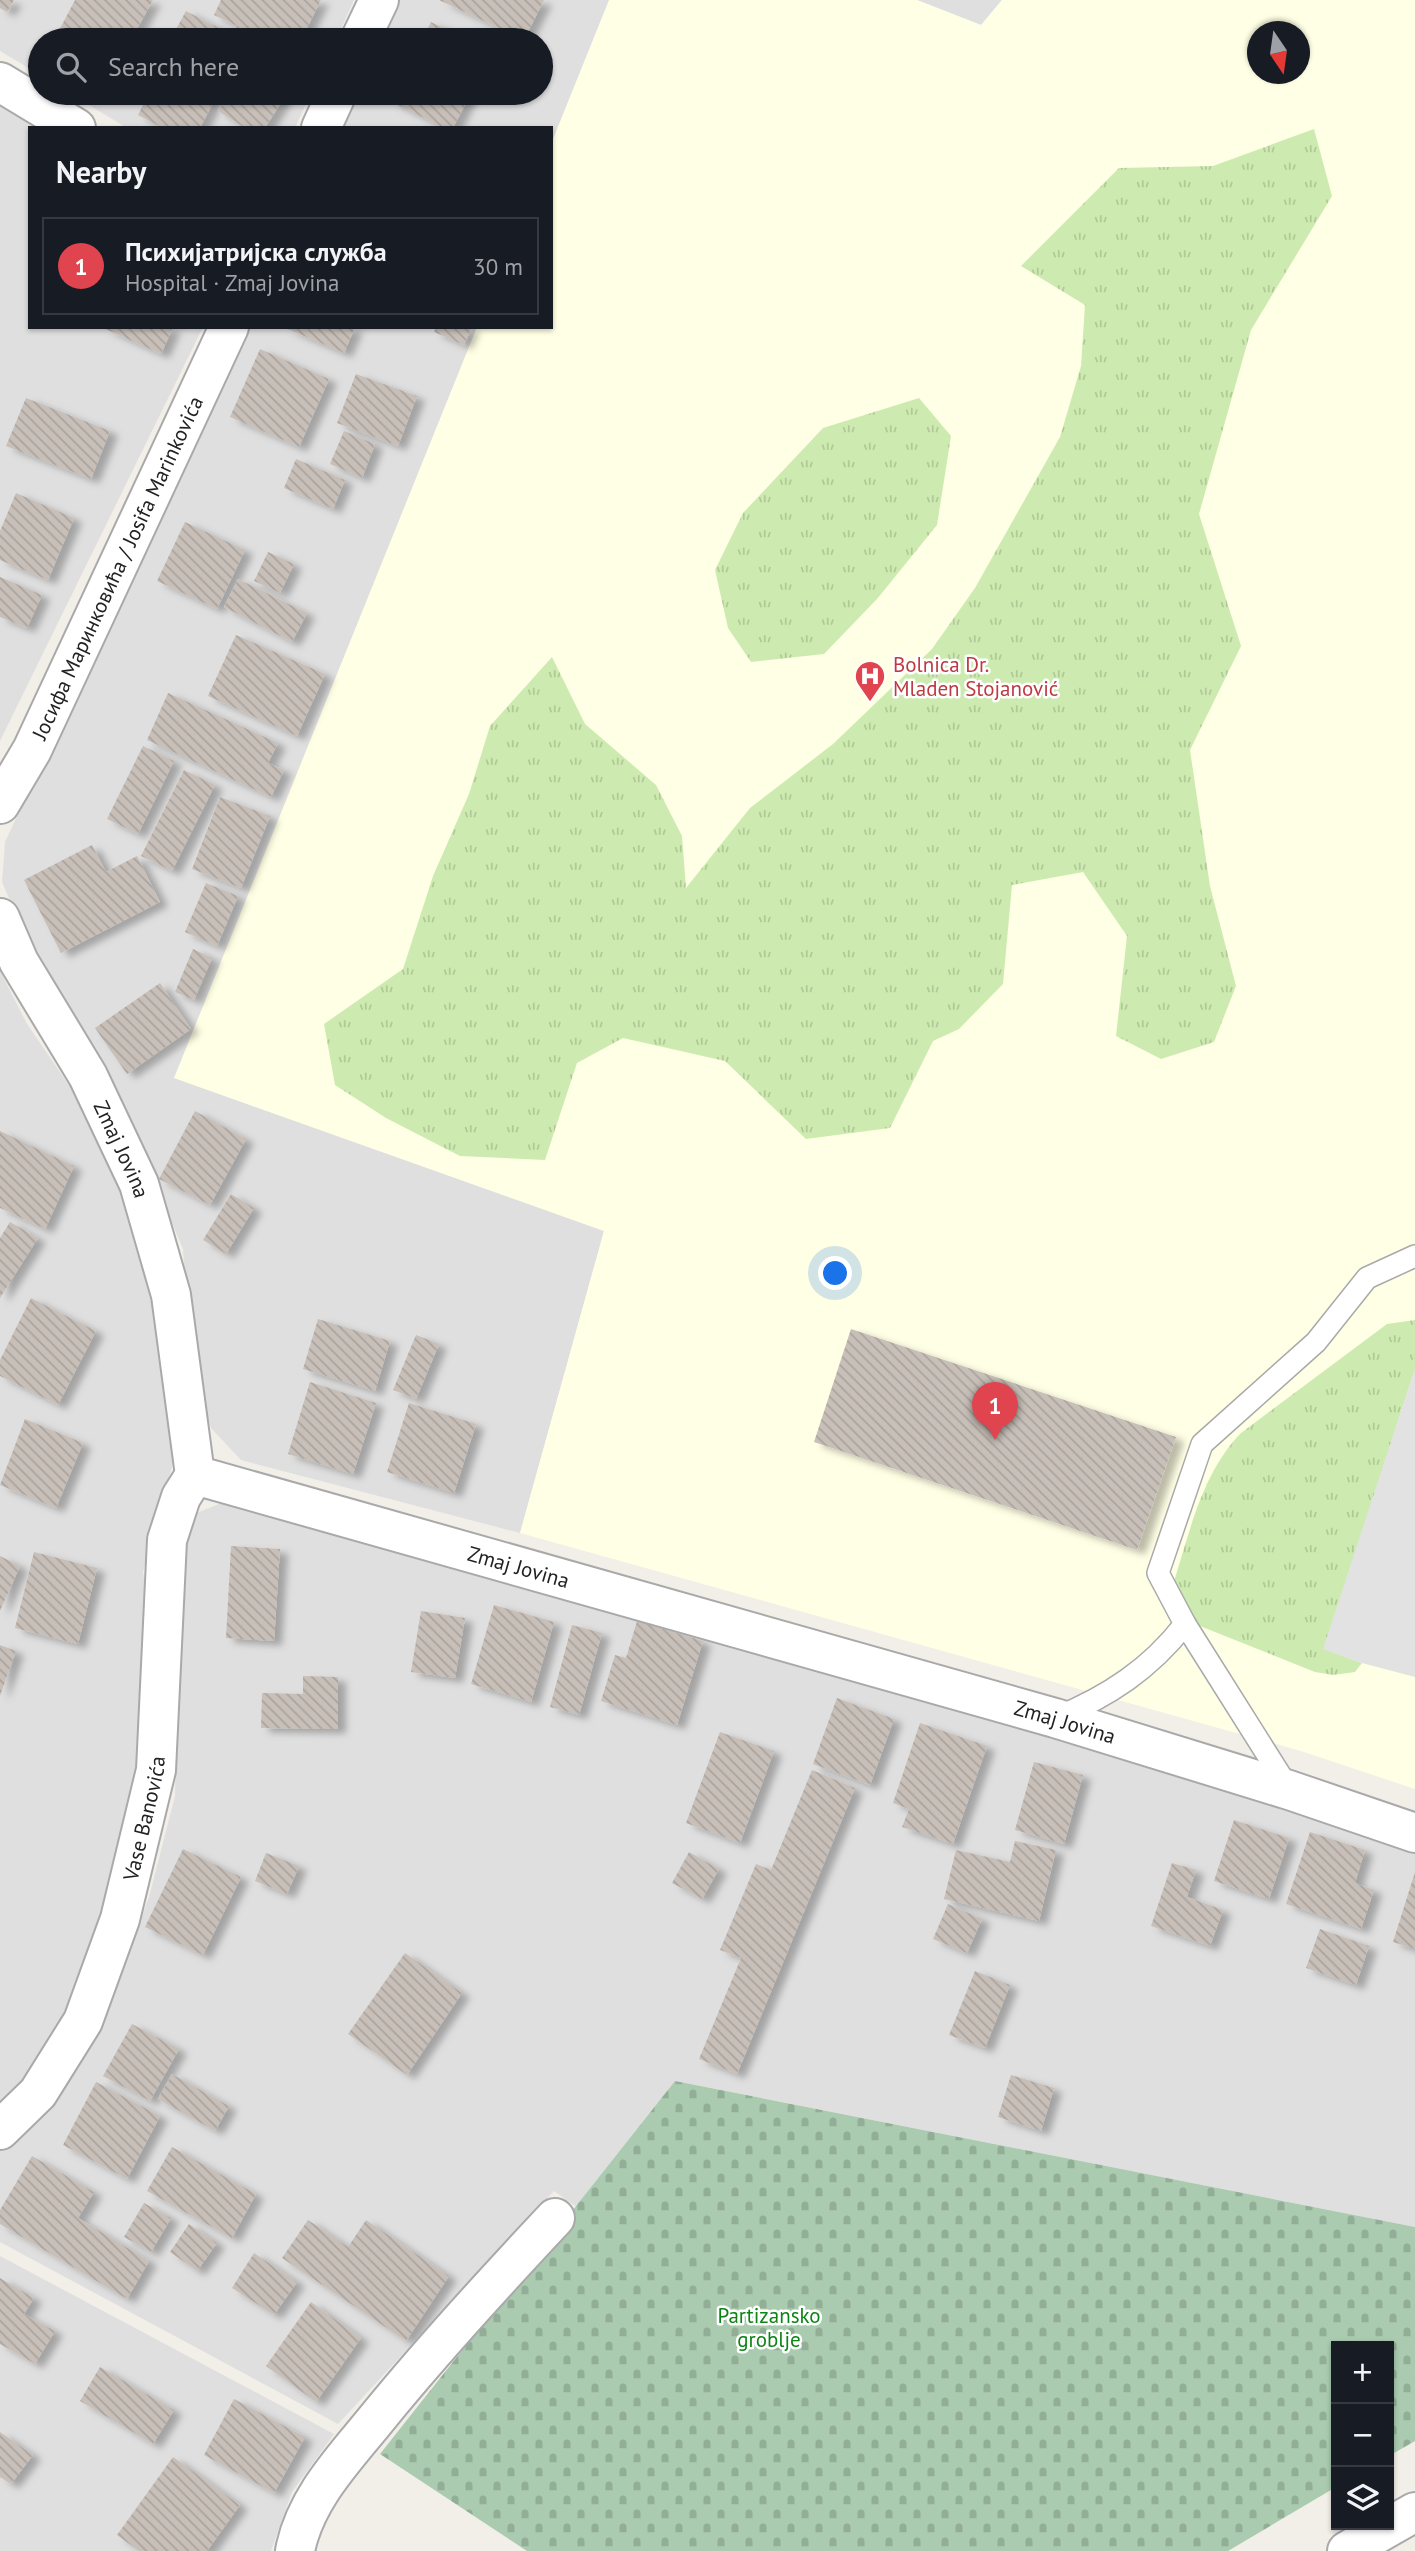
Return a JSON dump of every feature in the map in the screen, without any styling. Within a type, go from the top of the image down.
[{"type":"street","points":[[366,28],[379,0]]},
{"type":"street","points":[[0,82],[28,99]]},
{"type":"street","points":[[38,105],[73,126]]},
{"type":"street","points":[[322,126],[332,105]]},
{"type":"street","name":"Јосифа Маринковића / Josifa Marinkovića","points":[[0,804],[32,750],[228,329]]},
{"type":"street","name":"Zmaj Jovina","points":[[0,918],[19,962],[88,1076],[139,1184],[171,1295],[195,1475],[1055,1718],[1289,1790],[1415,1833]]},
{"type":"street","name":"Vase Banovića","points":[[0,2130],[38,2093],[83,2021],[120,1919],[156,1770],[167,1539],[181,1497],[195,1475]]},
{"type":"street","points":[[295,2551],[298,2538],[320,2490],[439,2342],[555,2218]]},
{"type":"street","points":[[1347,2551],[1415,2512]]},
{"type":"lane","points":[[1289,1790],[1185,1624],[1158,1573],[1202,1444],[1316,1342],[1367,1279],[1415,1256]]},
{"type":"lane","points":[[1055,1718],[1097,1701],[1133,1678],[1167,1647],[1185,1624]]},
{"type":"shaded area","points":[[0,0],[354,0],[341,28],[28,28],[28,68],[0,51]]},
{"type":"shaded area","points":[[400,0],[611,0],[553,160],[553,126],[341,126],[351,105],[553,105],[553,28],[387,28]]},
{"type":"shaded area","name":"Bolnica Dr. Mladen Stojanović","points":[[609,0],[917,0],[981,25],[1002,0],[1415,0],[1415,1789],[1301,1751],[520,1533],[604,1231],[174,1078],[476,329],[553,329],[553,139]]},
{"type":"shaded area","points":[[917,0],[1002,0],[981,25]]},
{"type":"shaded area","points":[[0,102],[39,126],[28,126],[28,329],[202,329],[0,741]]},
{"type":"shaded area","points":[[89,105],[306,105],[296,126],[124,126]]},
{"type":"shaded area","points":[[245,329],[492,329],[175,1078],[604,1231],[520,1533],[241,1460],[211,1428],[190,1354],[183,1249],[134,1133],[58,1013],[2,882],[5,842]]},
{"type":"shaded area","points":[[0,971],[27,1024],[105,1138],[152,1270],[176,1452],[143,1572],[155,1638],[149,1766],[92,1994],[0,2110]]},
{"type":"shaded area","points":[[1415,1369],[1415,1677],[1323,1649]]},
{"type":"shaded area","points":[[224,1502],[294,1504],[1415,1843],[1415,2227],[675,2081],[578,2208],[554,2191],[338,2424],[0,2242],[0,2146],[45,2108],[101,2027],[149,1897],[175,1796],[178,1664],[174,1571],[194,1514]]},
{"type":"shaded area","points":[[0,2256],[334,2434],[292,2492],[271,2551],[0,2551]]},
{"type":"green space","points":[[1314,129],[1332,196],[1251,330],[1199,514],[1241,646],[1190,750],[1210,886],[1236,986],[1214,1042],[1161,1059],[1116,1036],[1127,936],[1083,872],[1012,885],[1003,984],[959,1029],[933,1041],[890,1128],[806,1139],[725,1061],[623,1038],[577,1063],[545,1160],[460,1156],[386,1118],[335,1085],[324,1024],[403,969],[433,876],[469,794],[490,726],[552,657],[585,724],[656,785],[682,836],[686,888],[750,808],[833,744],[932,649],[975,588],[1060,437],[1081,366],[1085,305],[1021,266],[1119,168],[1213,166]]},
{"type":"green space","points":[[919,398],[951,436],[937,525],[877,599],[824,654],[751,662],[728,628],[715,570],[743,513],[823,428]]},
{"type":"green space","points":[[1415,1320],[1415,1369],[1324,1649],[1362,1663],[1355,1672],[1333,1675],[1315,1672],[1175,1616],[1169,1597],[1189,1532],[1205,1489],[1227,1450],[1241,1433],[1387,1324]]},
{"type":"green space","name":"Partizansko groblje","points":[[675,2081],[1415,2227],[1415,2441],[1394,2453],[1394,2341],[1331,2341],[1331,2490],[1228,2551],[527,2551],[380,2454]]},
{"type":"building","points":[[0,0],[14,0],[7,12],[0,8]]},
{"type":"building","points":[[75,0],[153,0],[138,28],[60,28]]},
{"type":"building","points":[[221,0],[321,0],[307,28],[236,28],[237,26],[214,15]]},
{"type":"building","points":[[439,0],[544,0],[530,28],[498,28]]},
{"type":"building","points":[[186,11],[219,28],[177,28]]},
{"type":"building","points":[[431,22],[443,28],[428,28]]},
{"type":"building","points":[[143,105],[212,105],[201,126],[159,126],[138,115]]},
{"type":"building","points":[[222,105],[280,105],[266,126],[242,126],[218,111]]},
{"type":"building","points":[[398,105],[465,105],[454,126],[440,126]]},
{"type":"building","points":[[105,329],[172,329],[161,354]]},
{"type":"building","points":[[288,329],[354,329],[344,353]]},
{"type":"building","points":[[435,329],[471,329],[464,345],[434,332]]},
{"type":"building","points":[[260,349],[329,379],[299,447],[230,417]]},
{"type":"building","points":[[356,374],[417,396],[398,446],[337,423]]},
{"type":"building","points":[[26,398],[110,431],[91,479],[6,446]]},
{"type":"building","points":[[344,431],[375,444],[362,478],[330,464]]},
{"type":"building","points":[[296,459],[345,480],[333,509],[284,488]]},
{"type":"building","points":[[16,493],[74,518],[48,580],[0,560],[0,531]]},
{"type":"building","points":[[185,522],[245,550],[217,609],[157,581]]},
{"type":"building","points":[[268,552],[294,564],[280,593],[254,581]]},
{"type":"building","points":[[0,577],[42,595],[27,628],[0,617]]},
{"type":"building","points":[[238,579],[307,613],[292,642],[224,607]]},
{"type":"building","points":[[236,635],[325,674],[297,736],[208,696]]},
{"type":"building","points":[[168,693],[278,743],[268,763],[284,770],[271,797],[147,740]]},
{"type":"building","points":[[143,746],[174,761],[138,834],[107,819]]},
{"type":"building","points":[[184,770],[215,785],[172,871],[141,856]]},
{"type":"building","points":[[220,797],[270,816],[241,888],[192,869]]},
{"type":"building","points":[[92,845],[106,872],[137,856],[160,902],[61,953],[24,880]]},
{"type":"building","points":[[206,883],[238,896],[217,946],[185,932]]},
{"type":"building","points":[[193,949],[212,958],[194,1000],[175,992]]},
{"type":"building","points":[[160,983],[191,1029],[127,1074],[95,1028]]},
{"type":"building","points":[[195,1111],[246,1139],[210,1205],[159,1179]]},
{"type":"building","points":[[0,1131],[74,1166],[45,1229],[0,1208]]},
{"type":"building","points":[[231,1194],[254,1208],[226,1254],[203,1240]]},
{"type":"building","points":[[10,1222],[38,1238],[0,1298],[0,1238]]},
{"type":"building","points":[[31,1298],[96,1331],[58,1405],[0,1376],[0,1360]]},
{"type":"building","points":[[318,1319],[390,1341],[375,1391],[303,1369]]},
{"type":"building","points":[[851,1329],[1176,1437],[1137,1550],[814,1442]]},
{"type":"building","points":[[416,1335],[439,1344],[416,1399],[393,1390]]},
{"type":"building","points":[[310,1382],[376,1403],[353,1474],[288,1454]]},
{"type":"building","points":[[409,1403],[476,1424],[454,1493],[387,1472]]},
{"type":"building","points":[[25,1419],[83,1443],[56,1508],[0,1485]]},
{"type":"building","points":[[231,1546],[280,1549],[274,1641],[226,1638]]},
{"type":"building","points":[[34,1552],[97,1568],[78,1644],[15,1628]]},
{"type":"building","points":[[0,1556],[20,1566],[0,1611]]},
{"type":"building","points":[[494,1605],[554,1622],[531,1702],[471,1684]]},
{"type":"building","points":[[421,1611],[465,1618],[455,1678],[411,1672]]},
{"type":"building","points":[[637,1621],[703,1641],[677,1725],[601,1701],[615,1655],[626,1658]]},
{"type":"building","points":[[572,1625],[602,1633],[579,1715],[550,1707]]},
{"type":"building","points":[[0,1645],[16,1651],[0,1696]]},
{"type":"building","points":[[303,1676],[338,1677],[338,1729],[261,1728],[262,1693],[303,1694]]},
{"type":"building","points":[[837,1698],[894,1719],[870,1785],[813,1764]]},
{"type":"building","points":[[920,1723],[987,1746],[953,1844],[902,1827],[909,1809],[893,1803]]},
{"type":"building","points":[[720,1732],[774,1751],[740,1843],[686,1823]]},
{"type":"building","points":[[1034,1762],[1083,1775],[1064,1844],[1015,1830]]},
{"type":"building","points":[[812,1770],[855,1788],[737,2074],[699,2059],[741,1958],[720,1950],[756,1864],[771,1870]]},
{"type":"building","points":[[1234,1820],[1289,1838],[1269,1899],[1214,1881]]},
{"type":"building","points":[[1310,1832],[1365,1850],[1355,1883],[1374,1890],[1361,1929],[1286,1904]]},
{"type":"building","points":[[1015,1841],[1056,1850],[1039,1921],[944,1899],[956,1850],[1010,1862]]},
{"type":"building","points":[[183,1849],[241,1877],[203,1955],[145,1927]]},
{"type":"building","points":[[689,1852],[719,1869],[702,1899],[672,1883]]},
{"type":"building","points":[[266,1853],[299,1866],[287,1894],[255,1881]]},
{"type":"building","points":[[1172,1863],[1196,1870],[1187,1897],[1223,1910],[1210,1946],[1151,1926]]},
{"type":"building","points":[[1415,1872],[1415,1949],[1393,1942]]},
{"type":"building","points":[[948,1904],[982,1919],[967,1953],[933,1939]]},
{"type":"building","points":[[1320,1929],[1369,1946],[1356,1985],[1306,1968]]},
{"type":"building","points":[[405,1953],[462,1993],[407,2075],[348,2034]]},
{"type":"building","points":[[975,1971],[1010,1985],[985,2048],[949,2035]]},
{"type":"building","points":[[132,2024],[179,2049],[150,2101],[103,2076]]},
{"type":"building","points":[[172,2074],[229,2106],[215,2131],[158,2099]]},
{"type":"building","points":[[1011,2075],[1054,2088],[1041,2131],[998,2117]]},
{"type":"building","points":[[96,2082],[160,2116],[127,2179],[63,2145]]},
{"type":"building","points":[[172,2147],[256,2194],[232,2238],[147,2191]]},
{"type":"building","points":[[32,2156],[94,2192],[78,2218],[149,2261],[127,2299],[0,2224],[0,2210]]},
{"type":"building","points":[[144,2203],[171,2218],[151,2252],[124,2237]]},
{"type":"building","points":[[308,2220],[348,2247],[366,2220],[449,2276],[406,2341],[282,2258]]},
{"type":"building","points":[[189,2224],[217,2243],[197,2271],[170,2252]]},
{"type":"building","points":[[254,2253],[297,2282],[274,2315],[232,2288]]},
{"type":"building","points":[[0,2278],[34,2298],[24,2314],[55,2331],[35,2364],[0,2344]]},
{"type":"building","points":[[311,2302],[361,2338],[316,2402],[266,2366]]},
{"type":"building","points":[[100,2367],[174,2410],[153,2444],[80,2401]]},
{"type":"building","points":[[234,2399],[305,2437],[274,2493],[204,2455]]},
{"type":"building","points":[[0,2432],[33,2455],[11,2484],[0,2477]]},
{"type":"building","points":[[173,2457],[240,2505],[207,2551],[139,2551],[117,2535]]},
{"type":"place","name":"Bolnica Dr. Mladen Stojanović","points":[[870,703]]},
{"type":"place","name":"Психијатријска служба","points":[[995,1440]]}]
